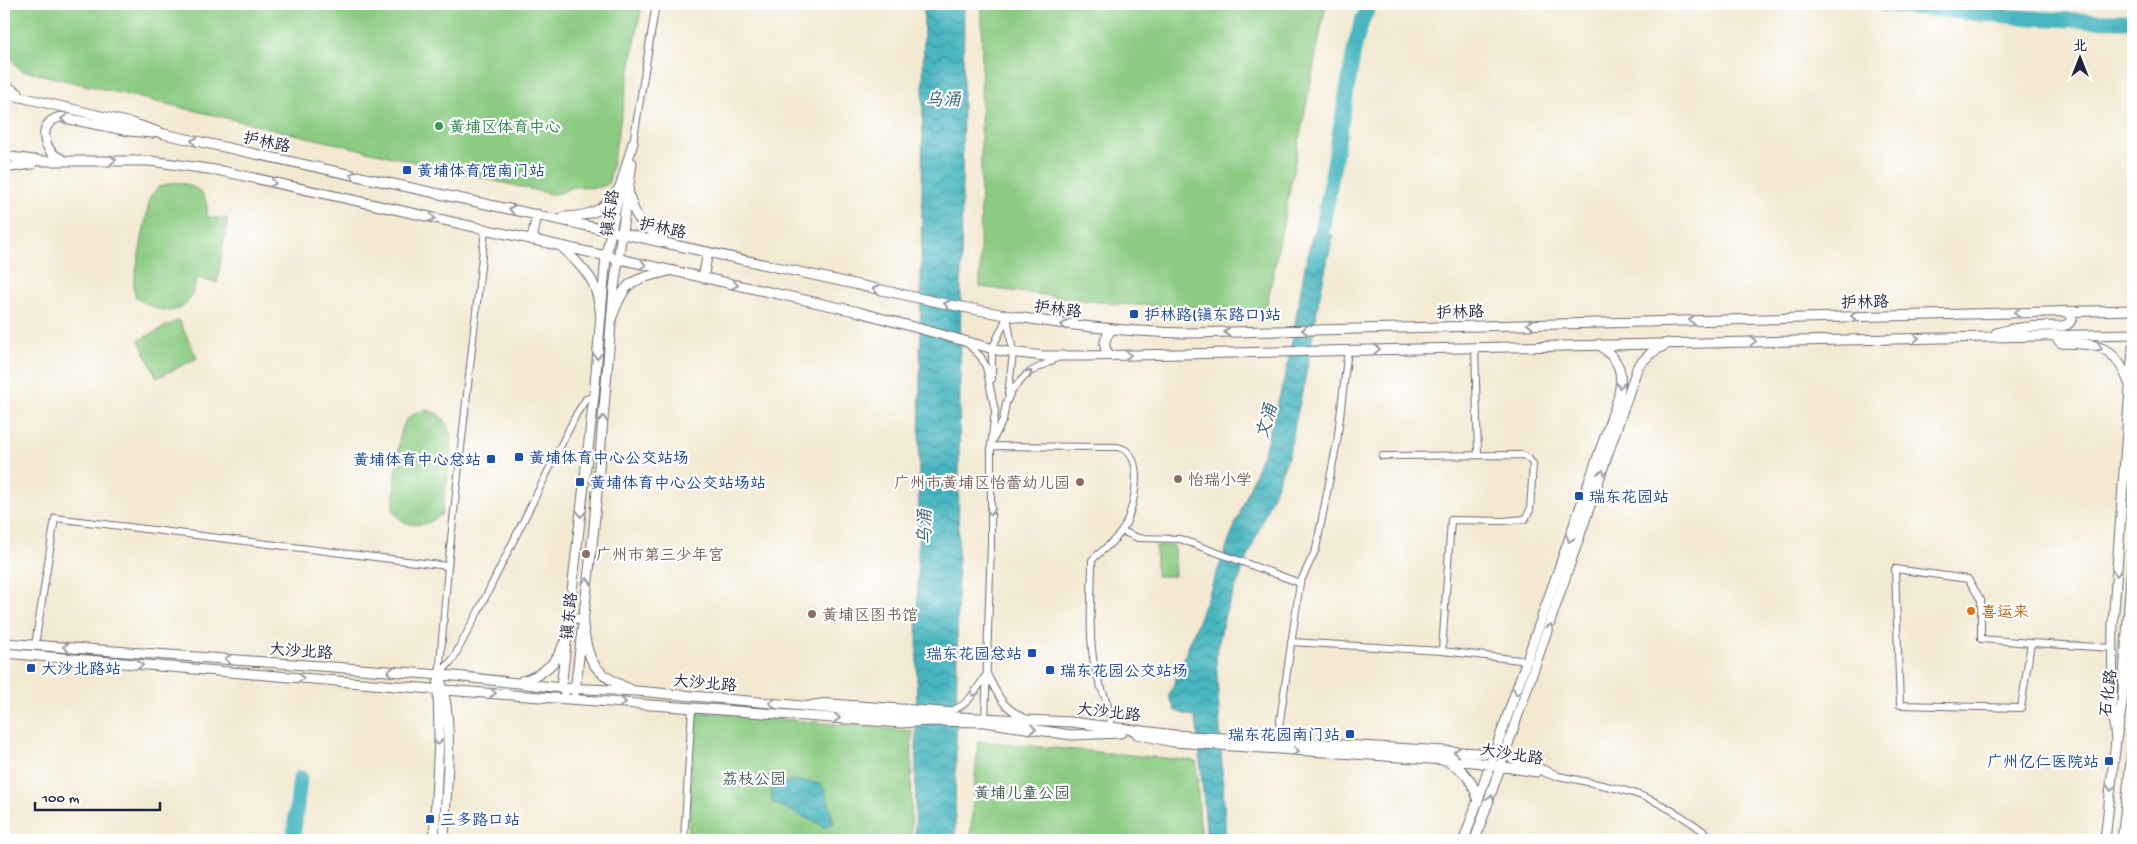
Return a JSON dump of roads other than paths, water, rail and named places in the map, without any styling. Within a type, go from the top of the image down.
[{"type":"main road","points":[[4,85],[32,99]]},
{"type":"main road","name":"护林路","points":[[4,93],[135,124],[164,134],[923,299],[1008,316],[1112,329],[1173,332],[1334,330],[2133,310]]},
{"type":"main road","points":[[64,160],[52,155],[44,138],[45,127],[54,119],[60,117],[128,131],[164,134]]},
{"type":"main road","name":"镇东路","points":[[562,688],[594,396],[606,256],[611,231],[624,188],[633,143]]},
{"type":"main road","points":[[4,156],[24,160],[150,161],[183,164],[859,312],[967,343],[1013,353],[1062,356],[2133,334]]},
{"type":"main road","points":[[4,168],[64,160]]},
{"type":"main road","name":"镇东路","points":[[574,699],[594,527],[624,188]]},
{"type":"main road","points":[[552,217],[583,216],[594,212],[607,204],[624,188],[632,208],[644,225],[672,244]]},
{"type":"main road","points":[[532,240],[537,214]]},
{"type":"main road","points":[[561,246],[594,282],[598,294],[600,316]]},
{"type":"main road","points":[[703,278],[708,252]]},
{"type":"main road","points":[[612,317],[621,294],[626,287],[646,277],[671,271]]},
{"type":"main road","points":[[1986,336],[2008,329],[2068,324],[2071,322],[2072,316],[2066,312]]},
{"type":"main road","points":[[1110,355],[1105,344],[1106,338],[1112,329]]},
{"type":"main road","points":[[2054,335],[2061,343],[2090,344],[2115,356],[2130,385]]},
{"type":"main road","points":[[1475,840],[1638,366],[1651,353],[1669,343]]},
{"type":"main road","points":[[1464,840],[1528,660],[1620,389],[1620,366],[1614,357],[1599,344]]},
{"type":"main road","points":[[2116,740],[2112,706],[2113,648],[2133,346]]},
{"type":"main road","name":"石化路","points":[[2105,840],[2122,704],[2133,549]]},
{"type":"main road","points":[[569,618],[582,619],[588,649],[598,672],[615,683],[638,692]]},
{"type":"main road","points":[[517,682],[537,674],[555,660],[562,652],[568,628]]},
{"type":"main road","name":"大沙北路","points":[[4,643],[517,682],[562,688],[911,711],[966,720]]},
{"type":"main road","name":"大沙北路","points":[[4,653],[441,690],[901,723],[1031,720],[1111,729],[1144,730],[1246,744],[1491,764],[1554,775]]},
{"type":"main road","points":[[439,676],[448,744],[444,840]]},
{"type":"main road","points":[[562,688],[574,699]]},
{"type":"main road","points":[[434,840],[441,690]]},
{"type":"main road","name":"大沙北路","points":[[985,720],[1071,735],[1111,729],[1173,742],[1246,744],[1277,741],[1495,754],[1554,775]]},
{"type":"main road","points":[[2122,840],[2133,743]]},
{"type":"main road","points":[[1443,761],[1454,765],[1464,772],[1475,789],[1478,803]]},
{"type":"street","points":[[633,143],[656,4]]},
{"type":"street","points":[[439,676],[448,566],[485,230]]},
{"type":"street","points":[[992,391],[992,349],[1008,316]]},
{"type":"street","points":[[990,446],[1004,420],[1013,353],[1008,316]]},
{"type":"street","points":[[967,343],[981,357],[986,366],[995,411],[990,446],[991,543],[985,720]]},
{"type":"street","points":[[1475,348],[1478,455]]},
{"type":"street","points":[[1277,741],[1300,583],[1316,549],[1337,442],[1348,350]]},
{"type":"street","points":[[1006,403],[1012,390],[1028,373],[1062,356]]},
{"type":"street","points":[[439,676],[453,658],[479,610],[577,413],[586,399],[594,396]]},
{"type":"street","points":[[990,446],[1125,448],[1130,452],[1134,461],[1135,495],[1133,509],[1122,531],[1092,560],[1092,650],[1094,666],[1108,702],[1111,729]]},
{"type":"street","points":[[1382,456],[1522,455],[1529,459],[1534,470],[1531,481],[1530,510],[1525,519],[1518,521],[1451,520],[1442,651]]},
{"type":"street","points":[[35,645],[55,518],[448,566]]},
{"type":"street","points":[[1122,531],[1138,538],[1180,539],[1300,583]]},
{"type":"street","points":[[2031,643],[2021,708],[1900,705],[1895,569],[1968,579],[1982,600],[1981,639],[2113,648]]},
{"type":"street","points":[[1292,642],[1442,651],[1528,660],[1537,664]]},
{"type":"street","points":[[911,711],[958,709],[969,700],[987,674]]},
{"type":"street","points":[[987,674],[1003,704],[1009,710],[1031,720]]},
{"type":"street","points":[[684,840],[692,707]]},
{"type":"street","points":[[1554,775],[1638,794],[1700,828],[1715,840]]},
{"type":"water","name":"乌涌","points":[[924,4],[964,4],[955,840],[915,840]]},
{"type":"water","points":[[1313,232],[1333,235],[1288,457],[1225,614],[1216,656],[1226,840],[1207,840],[1197,726],[1194,717],[1175,711],[1169,696],[1265,448],[1287,369]]},
{"type":"water","points":[[791,780],[821,784],[825,791],[834,823],[825,827],[772,802],[771,790]]},
{"type":"waterway","name":"文涌","points":[[1318,254],[1355,45],[1363,18],[1371,4]]},
{"type":"waterway","name":"文涌","points":[[1884,4],[1977,14],[2133,21]]},
{"type":"waterway","points":[[293,840],[300,778]]},
{"type":"place","name":"黄埔区体育中心","points":[[439,126]]},
{"type":"place","name":"黄埔体育馆南门站","points":[[407,170]]},
{"type":"place","name":"护林路(镇东路口)站","points":[[1134,314]]},
{"type":"place","name":"黄埔体育中心公交站场","points":[[519,457]]},
{"type":"place","name":"黄埔体育中心总站","points":[[491,459]]},
{"type":"place","name":"怡瑞小学","points":[[1178,479]]},
{"type":"place","name":"黄埔体育中心公交站场站","points":[[580,482]]},
{"type":"place","name":"广州市黄埔区怡蕾幼儿园","points":[[1080,482]]},
{"type":"place","name":"瑞东花园站","points":[[1579,496]]},
{"type":"place","name":"广州市第三少年宫","points":[[586,554]]},
{"type":"place","name":"喜运来","points":[[1971,611]]},
{"type":"place","name":"黄埔区图书馆","points":[[812,614]]},
{"type":"place","name":"瑞东花园总站","points":[[1032,653]]},
{"type":"place","name":"大沙北路站","points":[[31,668]]},
{"type":"place","name":"瑞东花园公交站场","points":[[1050,670]]},
{"type":"place","name":"瑞东花园南门站","points":[[1350,734]]},
{"type":"place","name":"广州亿仁医院站","points":[[2109,761]]},
{"type":"place","name":"三多路口站","points":[[430,819]]},
{"type":"park label","name":"荔枝公园","points":[[754,778]]},
{"type":"park label","name":"黄埔儿童公园","points":[[1022,792]]}]
